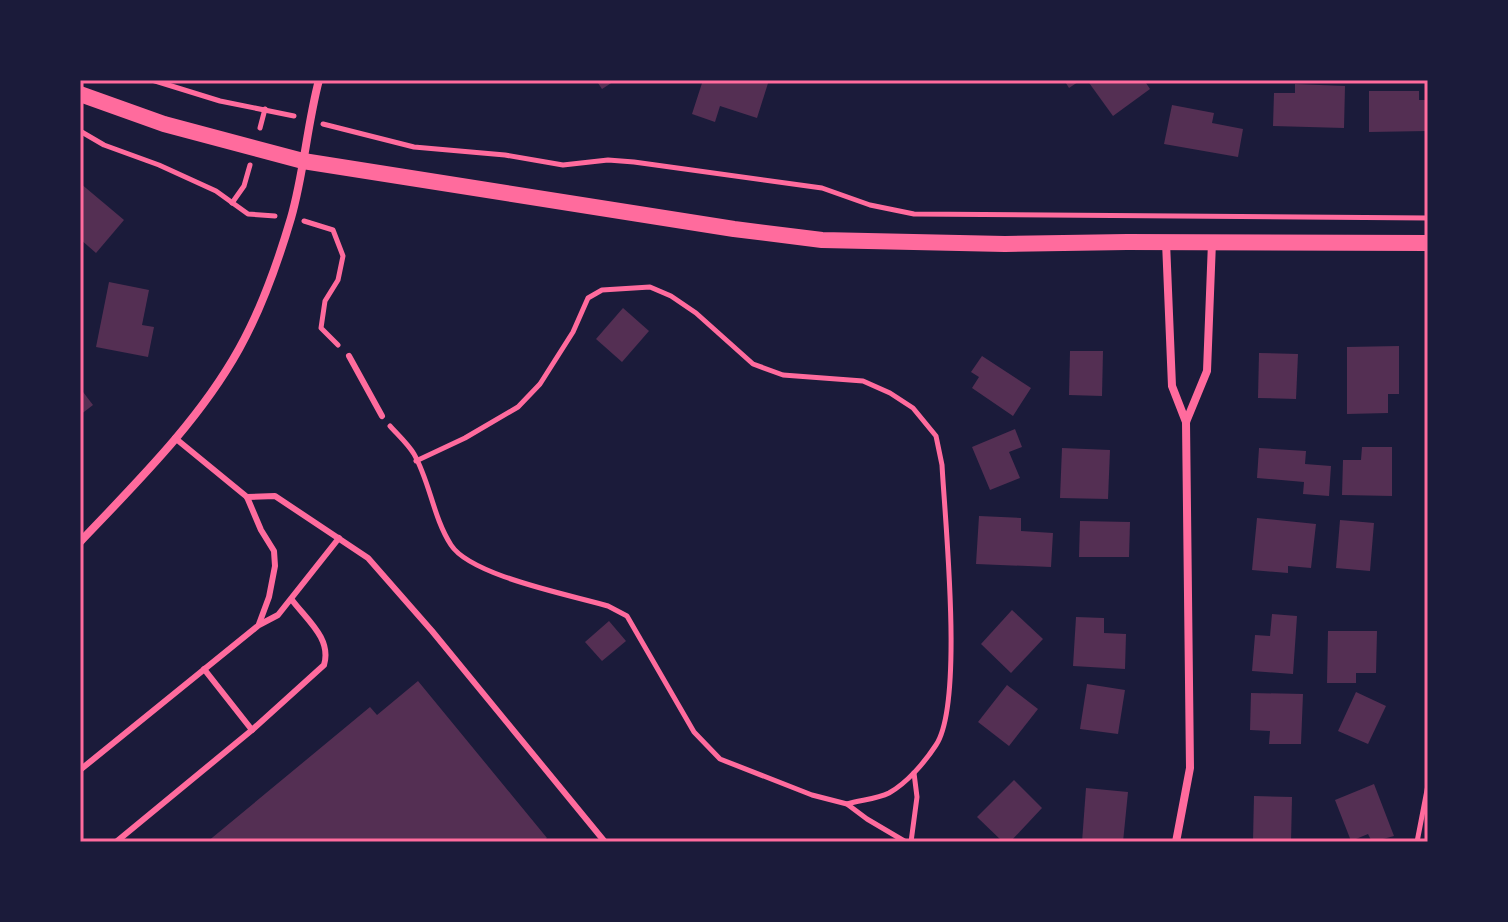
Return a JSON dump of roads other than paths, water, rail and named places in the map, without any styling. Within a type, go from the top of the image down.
[{"type":"main road","points":[[80,94],[164,124],[303,161],[822,240],[1005,244],[1428,243]]},
{"type":"street","points":[[80,542],[175,438],[215,388],[239,349],[261,306],[291,217],[319,80]]},
{"type":"street","points":[[1166,242],[1172,386],[1186,422],[1190,768],[1176,842]]},
{"type":"street","points":[[1186,422],[1207,371],[1212,242]]},
{"type":"lane","points":[[349,356],[382,416]]},
{"type":"lane","points":[[175,438],[247,497],[274,551],[275,566],[269,597],[259,625]]},
{"type":"lane","points":[[247,497],[275,496],[368,558],[605,842]]},
{"type":"lane","points":[[80,770],[259,625],[278,615],[339,538]]},
{"type":"lane","points":[[116,842],[252,730],[324,665],[327,653],[324,641],[292,600]]},
{"type":"lane","points":[[204,669],[252,730]]}]
